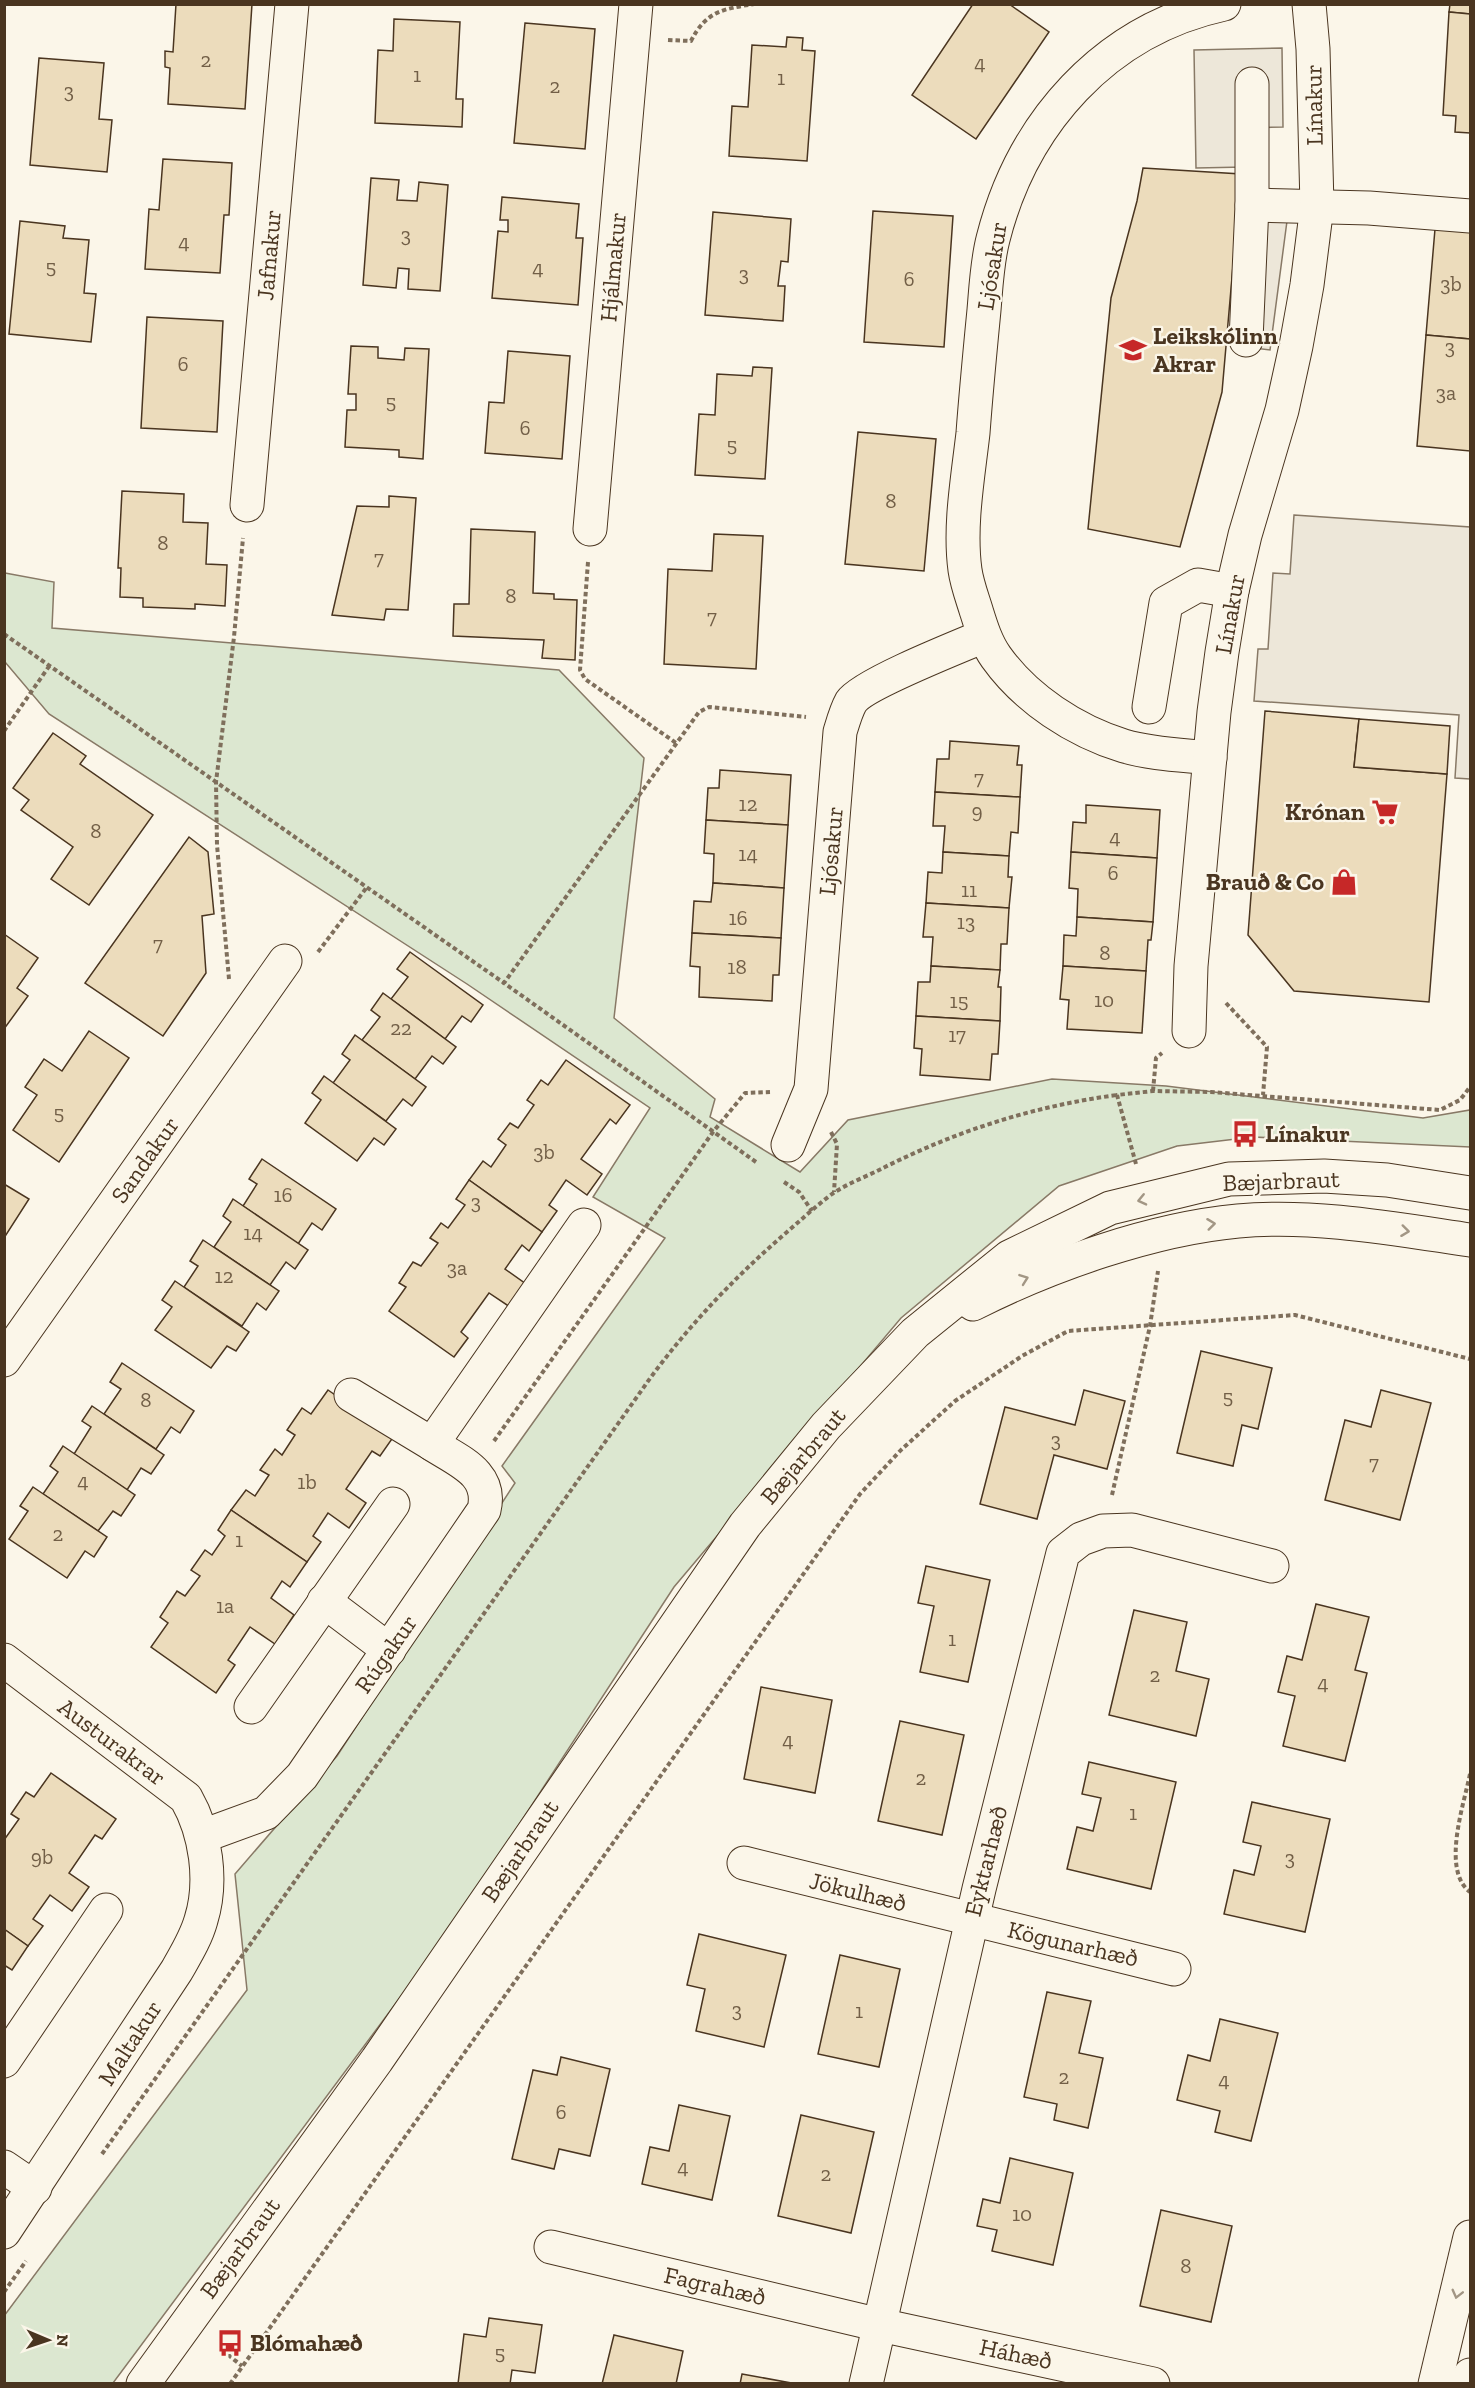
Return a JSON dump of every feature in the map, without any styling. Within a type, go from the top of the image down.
[{"type":"street","name":"Jafnakur","points":[[246,505],[292,4]]},
{"type":"street","name":"Hjálmakur","points":[[590,529],[636,4]]},
{"type":"street","name":"Ljósakur","points":[[1210,758],[1126,747],[1073,724],[1025,689],[996,657],[984,636],[966,571],[965,516],[992,242],[1006,197],[1032,140],[1053,111],[1078,83],[1120,50],[1183,16],[1224,4]]},
{"type":"street","name":"Línakur","points":[[1190,1031],[1191,966],[1219,672],[1232,591],[1245,535],[1282,410],[1296,346],[1307,285],[1317,206],[1313,50],[1309,4]]},
{"type":"street","points":[[1246,340],[1252,205],[1252,84]]},
{"type":"street","points":[[1252,205],[1369,208],[1470,216]]},
{"type":"street","points":[[1149,708],[1166,603],[1198,585],[1232,591]]},
{"type":"street","name":"Ljósakur","points":[[788,1145],[812,1089],[840,732],[843,721],[852,700],[872,686],[984,636]]},
{"type":"street","name":"Sandakur","points":[[4,1360],[285,961]]},
{"type":"street","name":"Bæjarbraut","points":[[143,2384],[377,2060],[745,1525],[826,1426],[915,1333],[1009,1257],[1110,1208],[1229,1179],[1324,1176],[1388,1180],[1470,1193]]},
{"type":"street","name":"Bæjarbraut","points":[[915,1333],[1015,1282],[1119,1246],[1197,1226],[1284,1219],[1334,1222],[1470,1240]]},
{"type":"street","points":[[432,1444],[584,1225]]},
{"type":"street","points":[[351,1395],[473,1471]]},
{"type":"street","name":"Rúgakur","points":[[202,1836],[266,1813],[302,1776],[484,1510],[486,1491],[481,1479],[473,1471]]},
{"type":"street","points":[[251,1707],[393,1504]]},
{"type":"street","name":"Eyktarhæð","points":[[866,2384],[971,1920],[1063,1553],[1081,1539],[1103,1531],[1132,1530],[1272,1566]]},
{"type":"street","points":[[324,1601],[389,1650]]},
{"type":"street","name":"Austurakrar","points":[[4,1660],[186,1798],[197,1817],[202,1836]]},
{"type":"street","name":"Maltakur","points":[[4,2232],[35,2188],[190,1947],[201,1920],[205,1896],[206,1867],[202,1836]]},
{"type":"street","name":"Jökulhæð","points":[[744,1863],[971,1920]]},
{"type":"street","points":[[4,2061],[106,1910]]},
{"type":"street","name":"Kögunarhæð","points":[[971,1920],[1174,1969]]},
{"type":"street","points":[[4,2167],[35,2188]]},
{"type":"street","points":[[1435,2384],[1470,2237]]},
{"type":"street","name":"Fagrahæð","points":[[551,2247],[880,2325]]},
{"type":"street","name":"Háhæð","points":[[880,2325],[1153,2384]]},
{"type":"street","points":[[1468,2384],[1470,2375]]},
{"type":"path","points":[[633,38],[691,41],[698,26],[710,15],[728,8],[754,4]]},
{"type":"path","points":[[234,1033],[217,845],[216,782],[234,637],[246,505]]},
{"type":"path","points":[[590,529],[580,670],[585,679],[676,743]]},
{"type":"path","points":[[4,634],[504,983],[761,1166]]},
{"type":"path","points":[[4,731],[50,665]]},
{"type":"path","points":[[504,983],[699,712],[710,707],[843,721]]},
{"type":"path","points":[[285,961],[321,952],[367,887]]},
{"type":"path","points":[[1191,966],[1267,1047],[1263,1095]]},
{"type":"path","points":[[101,2156],[681,1336],[751,1263],[834,1193],[924,1148],[972,1129],[1070,1101],[1153,1091],[1263,1095],[1440,1110],[1460,1100],[1470,1087]]},
{"type":"path","points":[[473,1471],[713,1132],[745,1093],[812,1089],[837,1144],[834,1193]]},
{"type":"path","points":[[1117,1095],[1138,1174]]},
{"type":"path","points":[[780,1179],[799,1192],[812,1211]]},
{"type":"path","points":[[1103,1531],[1150,1326],[1158,1267]]},
{"type":"path","points":[[230,2384],[860,1494],[900,1450],[955,1401],[1022,1356],[1068,1331],[1295,1315],[1470,1359]]},
{"type":"path","points":[[1470,1774],[1457,1837],[1456,1866],[1465,1888],[1470,1892]]},
{"type":"path","points":[[4,2292],[32,2253]]},
{"type":"path","points":[[222,2350],[242,2366]]},
{"type":"green space","points":[[5,573],[54,582],[52,628],[559,670],[644,758],[614,1018],[715,1099],[710,1117],[800,1172],[848,1120],[1052,1079],[1166,1086],[1423,1118],[1470,1110],[1470,1147],[1253,1137],[1177,1146],[1059,1186],[901,1318],[674,1587],[449,1932],[113,2383],[5,2383],[4,2316],[247,1990],[235,1874],[337,1756],[515,1483],[502,1466],[665,1238],[593,1197],[650,1108],[467,984],[49,714],[5,662]]},
{"type":"shaded area","points":[[1282,48],[1283,127],[1244,128],[1245,167],[1196,168],[1194,50]]},
{"type":"shaded area","points":[[1263,218],[1287,221],[1270,350],[1246,347]]},
{"type":"shaded area","points":[[1294,515],[1470,527],[1470,779],[1455,778],[1459,715],[1254,701],[1258,649],[1268,649],[1273,573],[1290,574]]},
{"type":"building","points":[[176,4],[252,4],[245,109],[168,104],[170,68],[165,67],[165,51],[173,52]]},
{"type":"building","points":[[973,4],[1009,4],[1049,32],[976,139],[912,95]]},
{"type":"building","points":[[1450,4],[1470,4],[1470,14],[1449,12]]},
{"type":"building","points":[[1449,12],[1470,14],[1470,133],[1455,132],[1456,116],[1443,115]]},
{"type":"building","points":[[394,19],[460,22],[456,99],[463,99],[462,127],[375,123],[378,50],[393,51]]},
{"type":"building","points":[[525,23],[595,29],[585,149],[514,143]]},
{"type":"building","points":[[787,37],[803,38],[802,50],[815,51],[807,161],[729,156],[732,106],[748,107],[752,45],[786,47]]},
{"type":"building","points":[[39,58],[104,63],[99,119],[112,120],[107,172],[30,165]]},
{"type":"building","points":[[163,159],[232,163],[229,215],[224,215],[220,273],[145,269],[149,209],[159,210]]},
{"type":"building","points":[[1143,168],[1241,174],[1222,392],[1180,547],[1088,529],[1111,298],[1137,201]]},
{"type":"building","points":[[371,178],[399,180],[397,200],[417,201],[419,182],[448,185],[440,291],[408,289],[409,269],[398,268],[396,288],[363,285]]},
{"type":"building","points":[[502,197],[579,204],[576,238],[583,238],[578,305],[492,298],[498,231],[508,232],[508,220],[500,220]]},
{"type":"building","points":[[873,211],[953,216],[944,347],[864,342]]},
{"type":"building","points":[[713,212],[791,219],[788,262],[781,261],[778,286],[785,286],[783,321],[705,315]]},
{"type":"building","points":[[20,221],[65,226],[63,238],[89,240],[84,293],[96,294],[91,342],[9,334]]},
{"type":"building","points":[[1435,229],[1470,232],[1470,339],[1426,335]]},
{"type":"building","points":[[147,317],[223,321],[217,432],[141,428]]},
{"type":"building","points":[[1426,335],[1470,339],[1470,451],[1417,446]]},
{"type":"building","points":[[351,346],[378,347],[378,358],[404,360],[405,348],[429,349],[423,459],[399,457],[399,450],[345,447],[347,410],[356,410],[356,394],[348,394]]},
{"type":"building","points":[[508,351],[570,356],[562,459],[485,453],[489,402],[504,403]]},
{"type":"building","points":[[753,367],[772,368],[765,479],[695,475],[699,414],[715,415],[717,374],[752,376]]},
{"type":"building","points":[[858,432],[936,439],[924,571],[845,564]]},
{"type":"building","points":[[122,491],[184,494],[183,522],[208,523],[206,564],[227,565],[225,606],[195,604],[195,609],[143,607],[143,598],[120,597],[121,568],[118,568]]},
{"type":"building","points":[[389,496],[416,498],[408,610],[386,609],[384,620],[332,615],[357,506],[389,507]]},
{"type":"building","points":[[471,529],[535,532],[533,593],[554,594],[554,599],[577,600],[575,660],[542,658],[544,640],[453,636],[454,604],[469,604]]},
{"type":"building","points":[[714,534],[763,536],[756,669],[664,664],[668,569],[712,571]]},
{"type":"building","points":[[1265,711],[1359,719],[1354,767],[1447,774],[1429,1002],[1294,991],[1248,935]]},
{"type":"building","points":[[1359,719],[1450,726],[1447,774],[1354,767]]},
{"type":"building","points":[[53,733],[86,756],[80,764],[153,815],[89,905],[51,879],[73,847],[21,810],[29,800],[13,788]]},
{"type":"building","points":[[950,741],[1019,746],[1017,765],[1022,765],[1020,797],[935,792],[937,759],[949,759]]},
{"type":"building","points":[[720,770],[791,775],[788,825],[706,820],[708,788],[719,788]]},
{"type":"building","points":[[935,792],[1020,797],[1018,833],[1011,832],[1009,856],[943,852],[945,826],[933,826]]},
{"type":"building","points":[[1086,805],[1160,810],[1157,858],[1071,852],[1073,822],[1086,823]]},
{"type":"building","points":[[706,820],[788,825],[784,888],[713,883],[714,854],[704,853]]},
{"type":"building","points":[[189,837],[208,852],[214,914],[202,916],[206,973],[163,1036],[85,983]]},
{"type":"building","points":[[943,852],[1009,856],[1008,877],[1012,877],[1009,908],[926,903],[928,872],[942,873]]},
{"type":"building","points":[[1071,852],[1157,858],[1153,922],[1077,917],[1078,889],[1069,888]]},
{"type":"building","points":[[713,883],[784,888],[781,938],[692,933],[694,901],[711,902]]},
{"type":"building","points":[[926,903],[1009,908],[1007,944],[1001,944],[1000,970],[931,966],[933,937],[923,937]]},
{"type":"building","points":[[1077,917],[1153,922],[1151,940],[1148,940],[1146,971],[1063,966],[1064,935],[1076,936]]},
{"type":"building","points":[[692,933],[781,938],[779,975],[773,975],[772,1001],[699,997],[700,967],[690,966]]},
{"type":"building","points":[[4,934],[38,958],[17,988],[28,996],[4,1029]]},
{"type":"building","points":[[410,952],[483,1005],[471,1022],[462,1016],[445,1039],[391,999],[408,977],[397,969]]},
{"type":"building","points":[[931,966],[1000,970],[998,987],[1001,987],[1000,1021],[916,1016],[918,982],[930,982]]},
{"type":"building","points":[[1063,966],[1146,971],[1142,1033],[1067,1029],[1069,1000],[1060,999]]},
{"type":"building","points":[[383,993],[456,1047],[443,1064],[432,1056],[415,1079],[362,1040],[380,1017],[371,1010]]},
{"type":"building","points":[[916,1016],[1000,1021],[998,1054],[992,1054],[990,1080],[920,1075],[922,1049],[914,1048]]},
{"type":"building","points":[[89,1031],[129,1058],[59,1162],[13,1130],[37,1095],[25,1087],[44,1059],[62,1071]]},
{"type":"building","points":[[355,1035],[426,1087],[412,1106],[403,1099],[386,1121],[333,1083],[350,1060],[342,1054]]},
{"type":"building","points":[[566,1060],[630,1105],[616,1124],[610,1119],[581,1159],[602,1174],[587,1195],[566,1180],[549,1205],[557,1211],[542,1232],[469,1180],[483,1161],[491,1167],[506,1145],[498,1139],[510,1123],[518,1128],[534,1105],[527,1100],[541,1080],[548,1085]]},
{"type":"building","points":[[324,1076],[396,1129],[384,1145],[374,1138],[357,1161],[305,1123],[321,1100],[312,1093]]},
{"type":"building","points":[[262,1159],[336,1209],[322,1230],[312,1223],[298,1244],[243,1206],[257,1184],[249,1179]]},
{"type":"building","points":[[469,1180],[542,1232],[529,1251],[522,1245],[505,1269],[526,1284],[510,1307],[489,1293],[461,1332],[468,1338],[454,1357],[389,1311],[406,1287],[399,1283],[413,1262],[421,1266],[438,1243],[430,1238],[441,1223],[448,1228],[465,1205],[456,1199]]},
{"type":"building","points":[[4,1184],[29,1199],[4,1238]]},
{"type":"building","points":[[233,1199],[308,1250],[295,1269],[286,1262],[270,1285],[214,1247],[231,1222],[223,1216]]},
{"type":"building","points":[[203,1240],[279,1291],[266,1310],[257,1303],[242,1326],[184,1287],[198,1266],[190,1261]]},
{"type":"building","points":[[175,1281],[249,1332],[236,1351],[227,1346],[211,1368],[155,1330],[172,1307],[162,1300]]},
{"type":"building","points":[[1201,1351],[1272,1368],[1258,1429],[1242,1425],[1233,1466],[1177,1453]]},
{"type":"building","points":[[122,1363],[194,1411],[180,1433],[171,1427],[156,1449],[104,1414],[121,1389],[110,1382]]},
{"type":"building","points":[[328,1390],[394,1436],[380,1456],[372,1451],[346,1489],[366,1503],[349,1528],[328,1513],[313,1536],[321,1542],[307,1562],[231,1510],[246,1490],[255,1496],[269,1475],[260,1470],[275,1449],[282,1455],[295,1435],[287,1430],[302,1408],[311,1414]]},
{"type":"building","points":[[1084,1390],[1125,1401],[1107,1469],[1054,1455],[1037,1519],[980,1504],[1005,1407],[1075,1425]]},
{"type":"building","points":[[1381,1390],[1431,1403],[1400,1520],[1325,1500],[1345,1420],[1371,1427]]},
{"type":"building","points":[[92,1406],[164,1455],[151,1474],[141,1468],[127,1490],[74,1454],[91,1427],[82,1421]]},
{"type":"building","points":[[63,1446],[135,1495],[121,1516],[113,1511],[98,1531],[43,1494],[58,1472],[50,1466]]},
{"type":"building","points":[[33,1487],[107,1537],[94,1557],[85,1551],[67,1578],[9,1539],[28,1511],[20,1506]]},
{"type":"building","points":[[231,1510],[307,1562],[290,1587],[282,1581],[271,1598],[294,1615],[275,1644],[250,1627],[228,1660],[235,1665],[216,1693],[151,1647],[168,1623],[160,1617],[177,1591],[185,1596],[200,1576],[191,1570],[205,1550],[212,1555],[225,1536],[218,1530]]},
{"type":"building","points":[[926,1566],[990,1580],[968,1682],[920,1672],[934,1606],[918,1603]]},
{"type":"building","points":[[1316,1604],[1369,1617],[1355,1670],[1367,1673],[1345,1761],[1283,1746],[1295,1696],[1278,1692],[1287,1656],[1302,1660]]},
{"type":"building","points":[[1134,1610],[1187,1622],[1176,1671],[1209,1679],[1196,1736],[1109,1715]]},
{"type":"building","points":[[761,1687],[832,1700],[815,1793],[744,1779]]},
{"type":"building","points":[[900,1721],[964,1735],[942,1835],[878,1821]]},
{"type":"building","points":[[1089,1762],[1176,1782],[1151,1889],[1067,1869],[1077,1827],[1093,1831],[1101,1798],[1082,1794]]},
{"type":"building","points":[[51,1773],[116,1819],[102,1839],[95,1835],[69,1873],[89,1887],[72,1911],[50,1895],[33,1919],[43,1926],[28,1946],[4,1929],[4,1840],[19,1819],[11,1814],[26,1792],[34,1797]]},
{"type":"building","points":[[1252,1802],[1330,1819],[1305,1932],[1224,1914],[1234,1870],[1254,1875],[1261,1846],[1243,1842]]},
{"type":"building","points":[[4,1929],[28,1946],[12,1970],[4,1965]]},
{"type":"building","points":[[699,1934],[786,1955],[764,2047],[696,2031],[705,1989],[687,1985]]},
{"type":"building","points":[[840,1955],[900,1969],[879,2067],[818,2054]]},
{"type":"building","points":[[1047,1992],[1091,2001],[1079,2053],[1103,2058],[1088,2128],[1054,2120],[1057,2104],[1024,2097]]},
{"type":"building","points":[[1220,2019],[1278,2033],[1251,2141],[1215,2132],[1220,2111],[1177,2100],[1188,2055],[1210,2061]]},
{"type":"building","points":[[561,2057],[610,2069],[590,2156],[559,2149],[554,2169],[512,2159],[533,2070],[557,2075]]},
{"type":"building","points":[[679,2105],[730,2116],[712,2200],[642,2184],[650,2147],[669,2151]]},
{"type":"building","points":[[801,2115],[874,2132],[851,2233],[778,2216]]},
{"type":"building","points":[[1010,2158],[1073,2173],[1053,2265],[992,2251],[997,2230],[977,2226],[983,2199],[1000,2203]]},
{"type":"building","points":[[1161,2210],[1232,2226],[1211,2322],[1140,2306]]},
{"type":"building","points":[[489,2318],[542,2325],[535,2373],[512,2370],[510,2384],[458,2384],[464,2334],[486,2337]]},
{"type":"building","points":[[614,2335],[683,2351],[676,2384],[602,2384]]},
{"type":"building","points":[[742,2374],[797,2384],[740,2384]]},
{"type":"place","name":"Leikskólinn Akrar","points":[[1133,350]]},
{"type":"place","name":"Krónan","points":[[1385,812]]},
{"type":"place","name":"Brauð & Co","points":[[1344,882]]},
{"type":"place","name":"Línakur","points":[[1245,1134]]},
{"type":"place","name":"Blómahæð","points":[[230,2343]]}]
